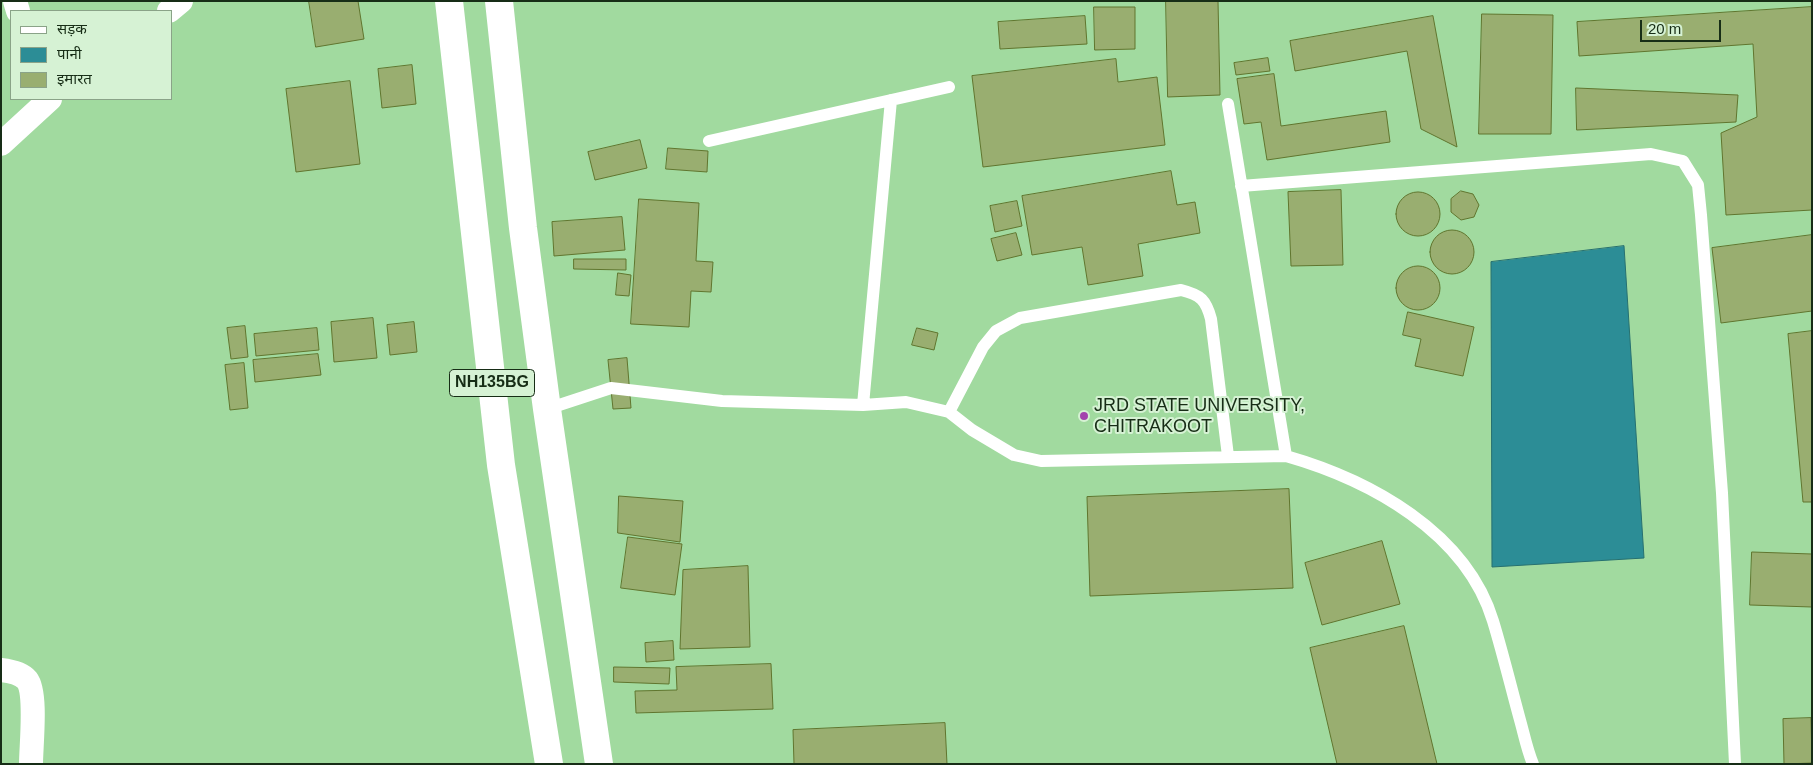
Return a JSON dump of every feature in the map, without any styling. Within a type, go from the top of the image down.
[{"type":"highway","name":"NH135BG","points":[[449,1],[501,465],[549,764]]},
{"type":"highway","name":"NH135BG","points":[[499,1],[523,228],[546,409],[598,764]]},
{"type":"street","points":[[170,10],[181,1]]},
{"type":"street","points":[[1,144],[45,100]]},
{"type":"street","points":[[1,670],[12,671],[27,680],[32,696],[31,764]]},
{"type":"lane","points":[[709,141],[949,87]]},
{"type":"lane","points":[[863,405],[891,100]]},
{"type":"lane","points":[[1228,104],[1286,456]]},
{"type":"lane","points":[[1241,186],[1651,154],[1683,161],[1698,184],[1700,207],[1722,493],[1735,764]]},
{"type":"lane","points":[[949,412],[983,348],[996,332],[1020,318],[1181,290],[1197,294],[1207,305],[1211,320],[1228,456]]},
{"type":"lane","points":[[546,409],[611,388],[722,401],[863,405],[906,402],[949,412],[972,430],[1014,455],[1041,461],[1286,456],[1323,466],[1390,498],[1453,552],[1475,579],[1493,619],[1533,764]]},
{"type":"water","points":[[1624,246],[1644,558],[1492,567],[1491,262]]},
{"type":"building","points":[[309,1],[358,1],[364,39],[316,47]]},
{"type":"building","points":[[1166,1],[1218,1],[1220,95],[1168,97]]},
{"type":"building","points":[[1094,7],[1135,7],[1135,49],[1095,50]]},
{"type":"building","points":[[1812,7],[1812,210],[1726,215],[1721,133],[1757,117],[1753,44],[1579,56],[1577,22]]},
{"type":"building","points":[[1482,14],[1553,15],[1551,134],[1479,134]]},
{"type":"building","points":[[1085,16],[1087,44],[1000,49],[998,22]]},
{"type":"building","points":[[1433,16],[1457,147],[1421,129],[1407,51],[1295,71],[1290,41]]},
{"type":"building","points":[[1268,58],[1270,71],[1236,75],[1234,63]]},
{"type":"building","points":[[1116,59],[1118,82],[1157,77],[1165,145],[983,167],[972,76]]},
{"type":"building","points":[[412,65],[416,104],[382,108],[378,69]]},
{"type":"building","points":[[1274,74],[1281,126],[1386,111],[1390,142],[1267,160],[1261,122],[1244,124],[1237,79]]},
{"type":"building","points":[[350,81],[360,164],[296,172],[286,89]]},
{"type":"building","points":[[1576,88],[1738,95],[1736,122],[1577,130]]},
{"type":"building","points":[[640,140],[647,168],[595,180],[588,152]]},
{"type":"building","points":[[668,148],[708,151],[707,172],[666,169]]},
{"type":"building","points":[[1171,171],[1177,205],[1195,202],[1200,233],[1138,244],[1143,276],[1088,285],[1082,247],[1032,255],[1022,196]]},
{"type":"building","points":[[1341,190],[1343,265],[1291,266],[1288,192]]},
{"type":"building","points":[[1461,191],[1473,194],[1479,205],[1474,217],[1461,220],[1451,212],[1451,199]]},
{"type":"building","points":[[1422,192],[1434,198],[1439,205],[1439,223],[1434,230],[1427,235],[1414,236],[1402,230],[1397,223],[1396,210],[1402,198],[1409,193]]},
{"type":"building","points":[[639,199],[699,203],[696,261],[713,262],[711,292],[691,291],[689,327],[631,324]]},
{"type":"building","points":[[1017,201],[1022,226],[995,232],[990,206]]},
{"type":"building","points":[[622,217],[625,250],[554,256],[552,222]]},
{"type":"building","points":[[1456,230],[1468,236],[1473,243],[1473,261],[1468,268],[1461,273],[1448,274],[1436,268],[1431,261],[1430,248],[1436,236],[1443,231]]},
{"type":"building","points":[[1016,233],[1022,255],[997,261],[991,239]]},
{"type":"building","points":[[1812,235],[1812,311],[1721,323],[1712,248]]},
{"type":"building","points":[[574,259],[626,259],[626,270],[574,269]]},
{"type":"building","points":[[1422,266],[1434,272],[1439,279],[1439,297],[1434,304],[1427,309],[1414,310],[1402,304],[1397,297],[1396,284],[1402,272],[1409,267]]},
{"type":"building","points":[[618,273],[631,275],[629,296],[616,295]]},
{"type":"building","points":[[1408,312],[1474,327],[1463,376],[1415,366],[1421,339],[1403,335]]},
{"type":"building","points":[[373,318],[377,358],[334,362],[331,322]]},
{"type":"building","points":[[414,322],[417,352],[390,355],[387,325]]},
{"type":"building","points":[[245,326],[248,357],[231,359],[227,328]]},
{"type":"building","points":[[317,328],[319,350],[256,356],[254,334]]},
{"type":"building","points":[[917,328],[938,333],[934,350],[912,345]]},
{"type":"building","points":[[1812,331],[1812,502],[1803,502],[1788,334]]},
{"type":"building","points":[[318,354],[321,375],[255,382],[253,360]]},
{"type":"building","points":[[627,358],[631,408],[613,409],[608,360]]},
{"type":"building","points":[[244,363],[248,408],[230,410],[225,365]]},
{"type":"building","points":[[1289,489],[1293,588],[1090,596],[1087,497]]},
{"type":"building","points":[[619,496],[683,501],[680,542],[618,533]]},
{"type":"building","points":[[628,537],[682,544],[675,595],[621,588]]},
{"type":"building","points":[[1382,541],[1400,604],[1322,625],[1305,563]]},
{"type":"building","points":[[1752,552],[1812,554],[1812,607],[1750,605]]},
{"type":"building","points":[[748,566],[750,647],[680,649],[683,570]]},
{"type":"building","points":[[1404,626],[1437,764],[1337,764],[1310,648]]},
{"type":"building","points":[[673,641],[674,660],[646,662],[645,643]]},
{"type":"building","points":[[771,664],[773,709],[636,713],[635,691],[677,690],[676,667]]},
{"type":"building","points":[[614,667],[670,668],[669,684],[614,682]]},
{"type":"building","points":[[1811,718],[1812,763],[1784,764],[1783,719]]},
{"type":"building","points":[[945,723],[947,764],[794,764],[793,730]]},
{"type":"place","name":"JRD STATE UNIVERSITY, CHITRAKOOT","points":[[1084,416]]}]
